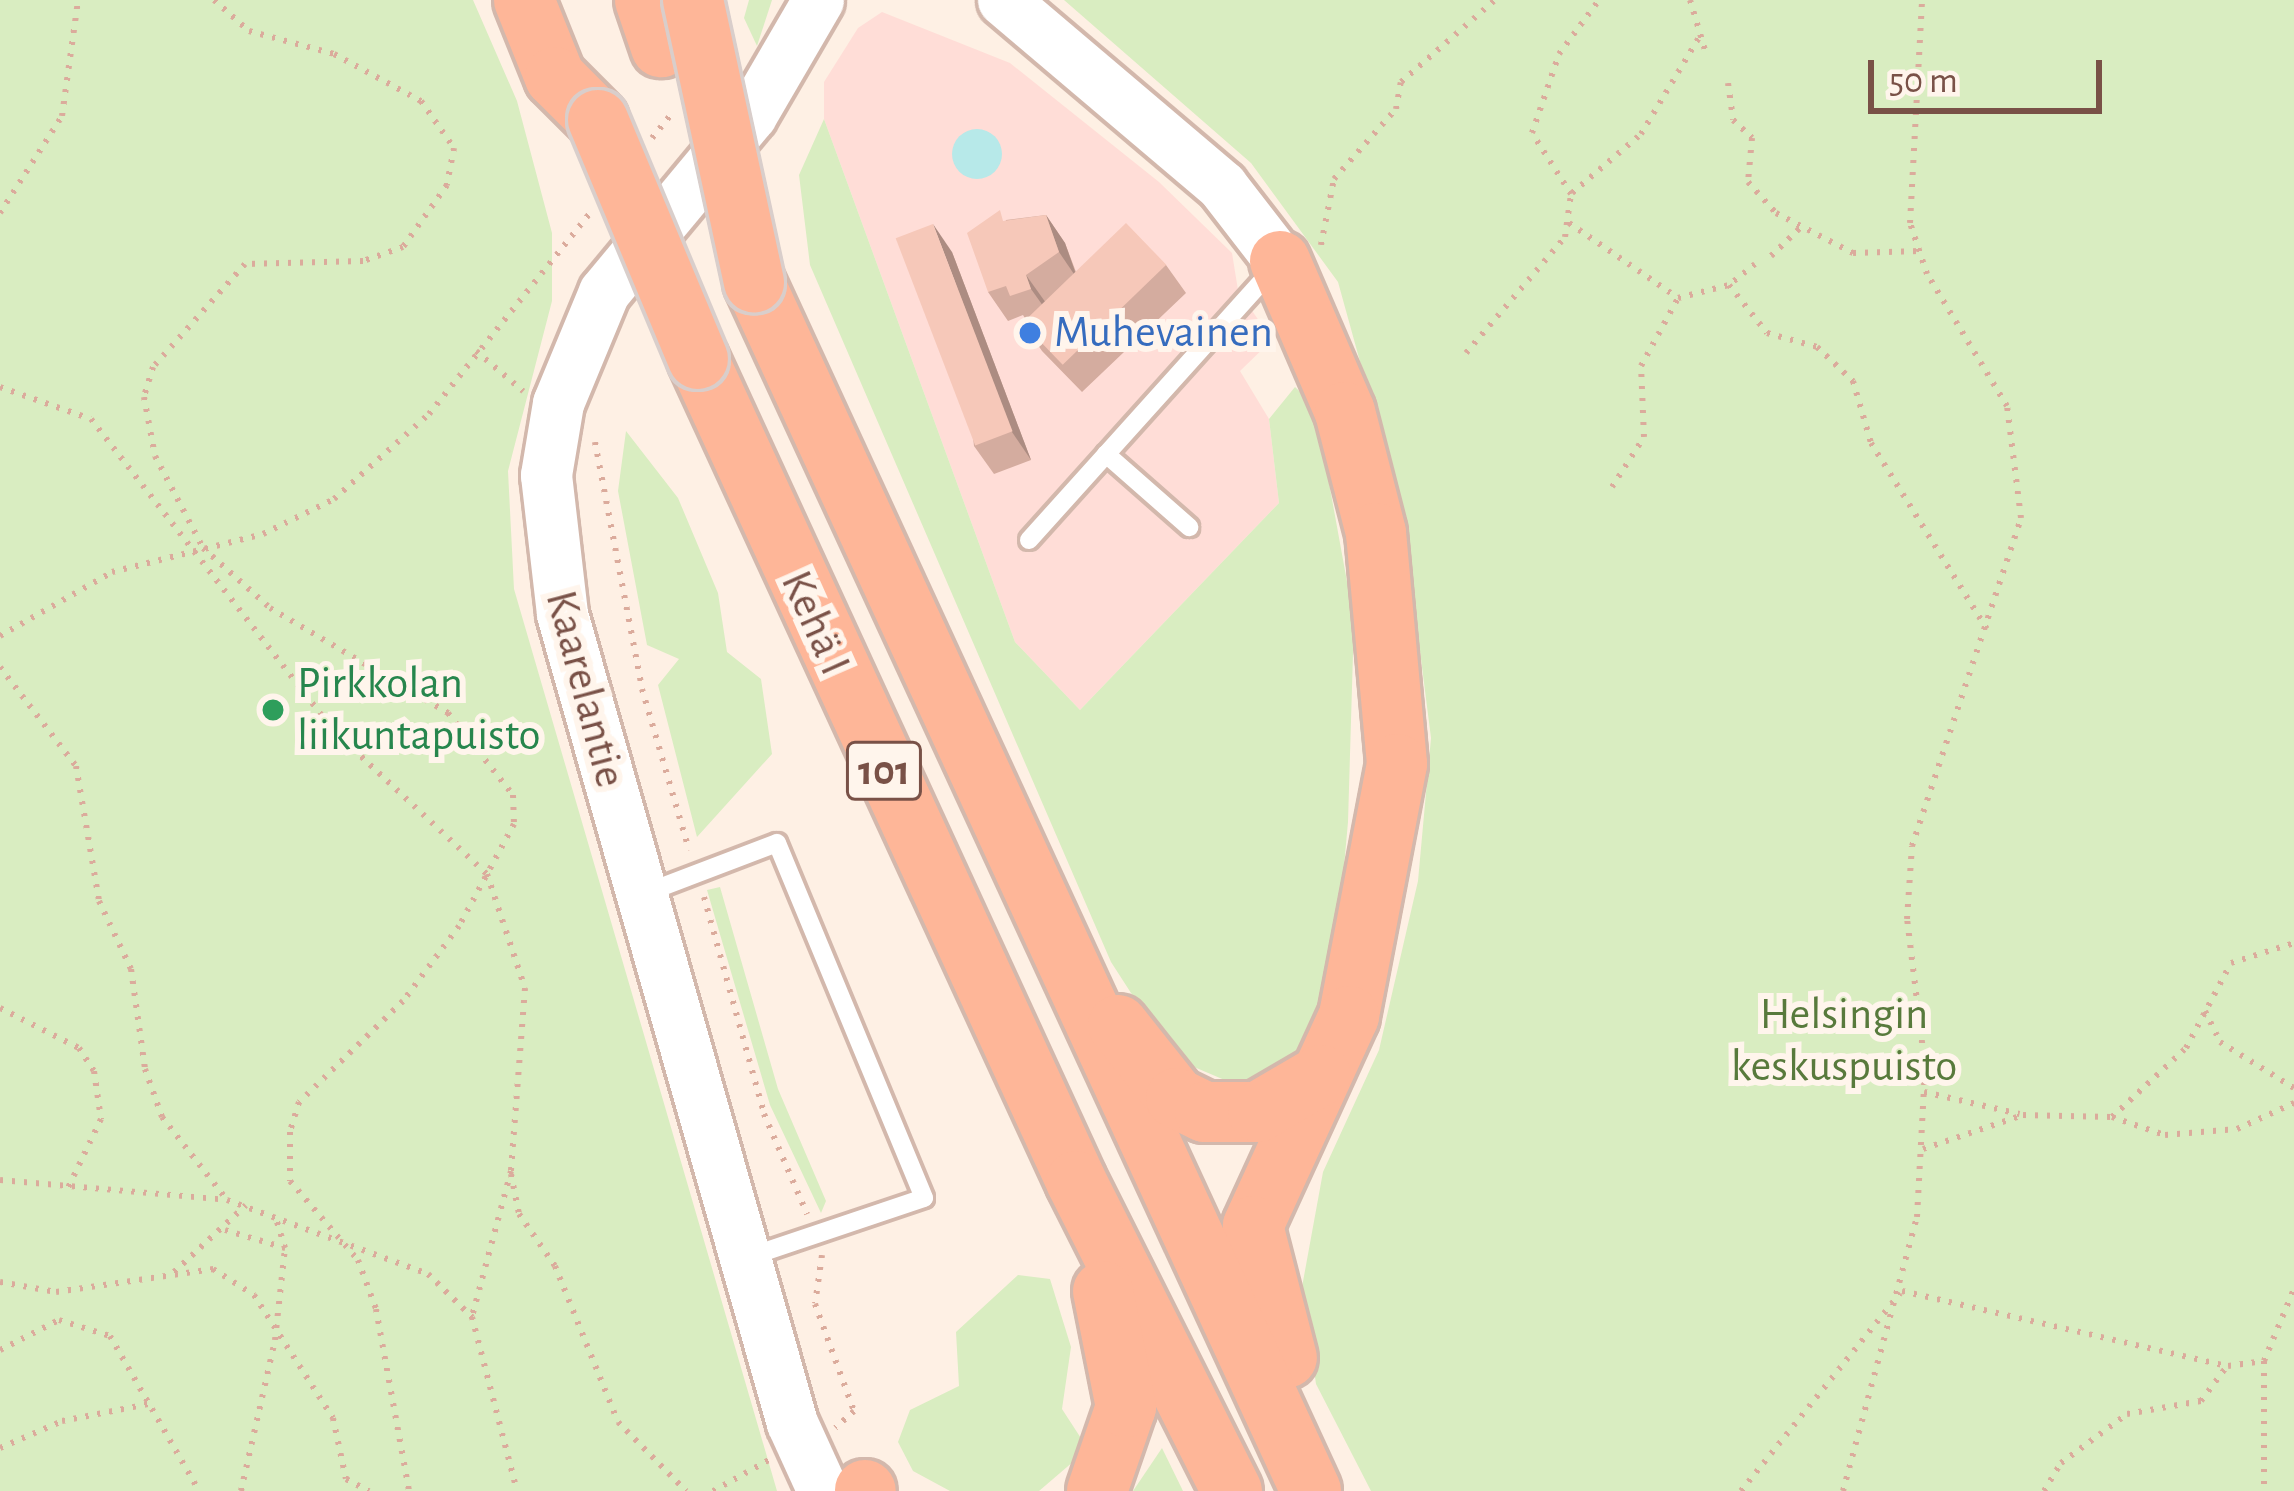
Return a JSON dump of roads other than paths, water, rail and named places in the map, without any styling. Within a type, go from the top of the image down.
[{"type":"highway","points":[[524,0],[555,77],[617,139]]},
{"type":"highway","name":"Kehä I","points":[[556,0],[617,139],[698,359],[1076,1180],[1232,1491]]},
{"type":"highway","name":"Kehä I","points":[[667,16],[754,282],[1041,916],[1311,1491]]},
{"type":"highway","points":[[1300,256],[1345,412],[1395,652],[1396,764],[1380,896],[1322,1075],[1262,1197],[1254,1263],[1341,1491]]},
{"type":"highway","points":[[1041,916],[1176,1098],[1205,1112],[1258,1112],[1322,1075]]},
{"type":"highway","points":[[1076,1180],[1126,1372],[1120,1440],[1097,1491]]},
{"type":"main road","points":[[776,70],[783,0]]},
{"type":"main road","name":"Kaarelantie","points":[[818,0],[776,70],[604,292],[558,403],[546,475],[552,562],[641,895],[780,1354],[815,1438],[823,1491]]},
{"type":"main road","points":[[1004,0],[1300,256]]},
{"type":"main road","name":"Kaarelantie","points":[[815,1438],[865,1491]]},
{"type":"lane","points":[[1029,540],[1106,454],[1300,256]]},
{"type":"lane","points":[[1106,454],[1190,527]]},
{"type":"lane","points":[[641,895],[777,843],[924,1198],[749,1257]]},
{"type":"water","points":[[977,129],[995,136],[1002,154],[995,172],[977,179],[959,172],[952,154],[959,136]]},
{"type":"place","name":"Muhevainen","points":[[1030,333]]},
{"type":"place","name":"Pirkkolan liikuntapuisto","points":[[273,710]]},
{"type":"park label","name":"Helsingin keskuspuisto","points":[[1844,1041]]}]
